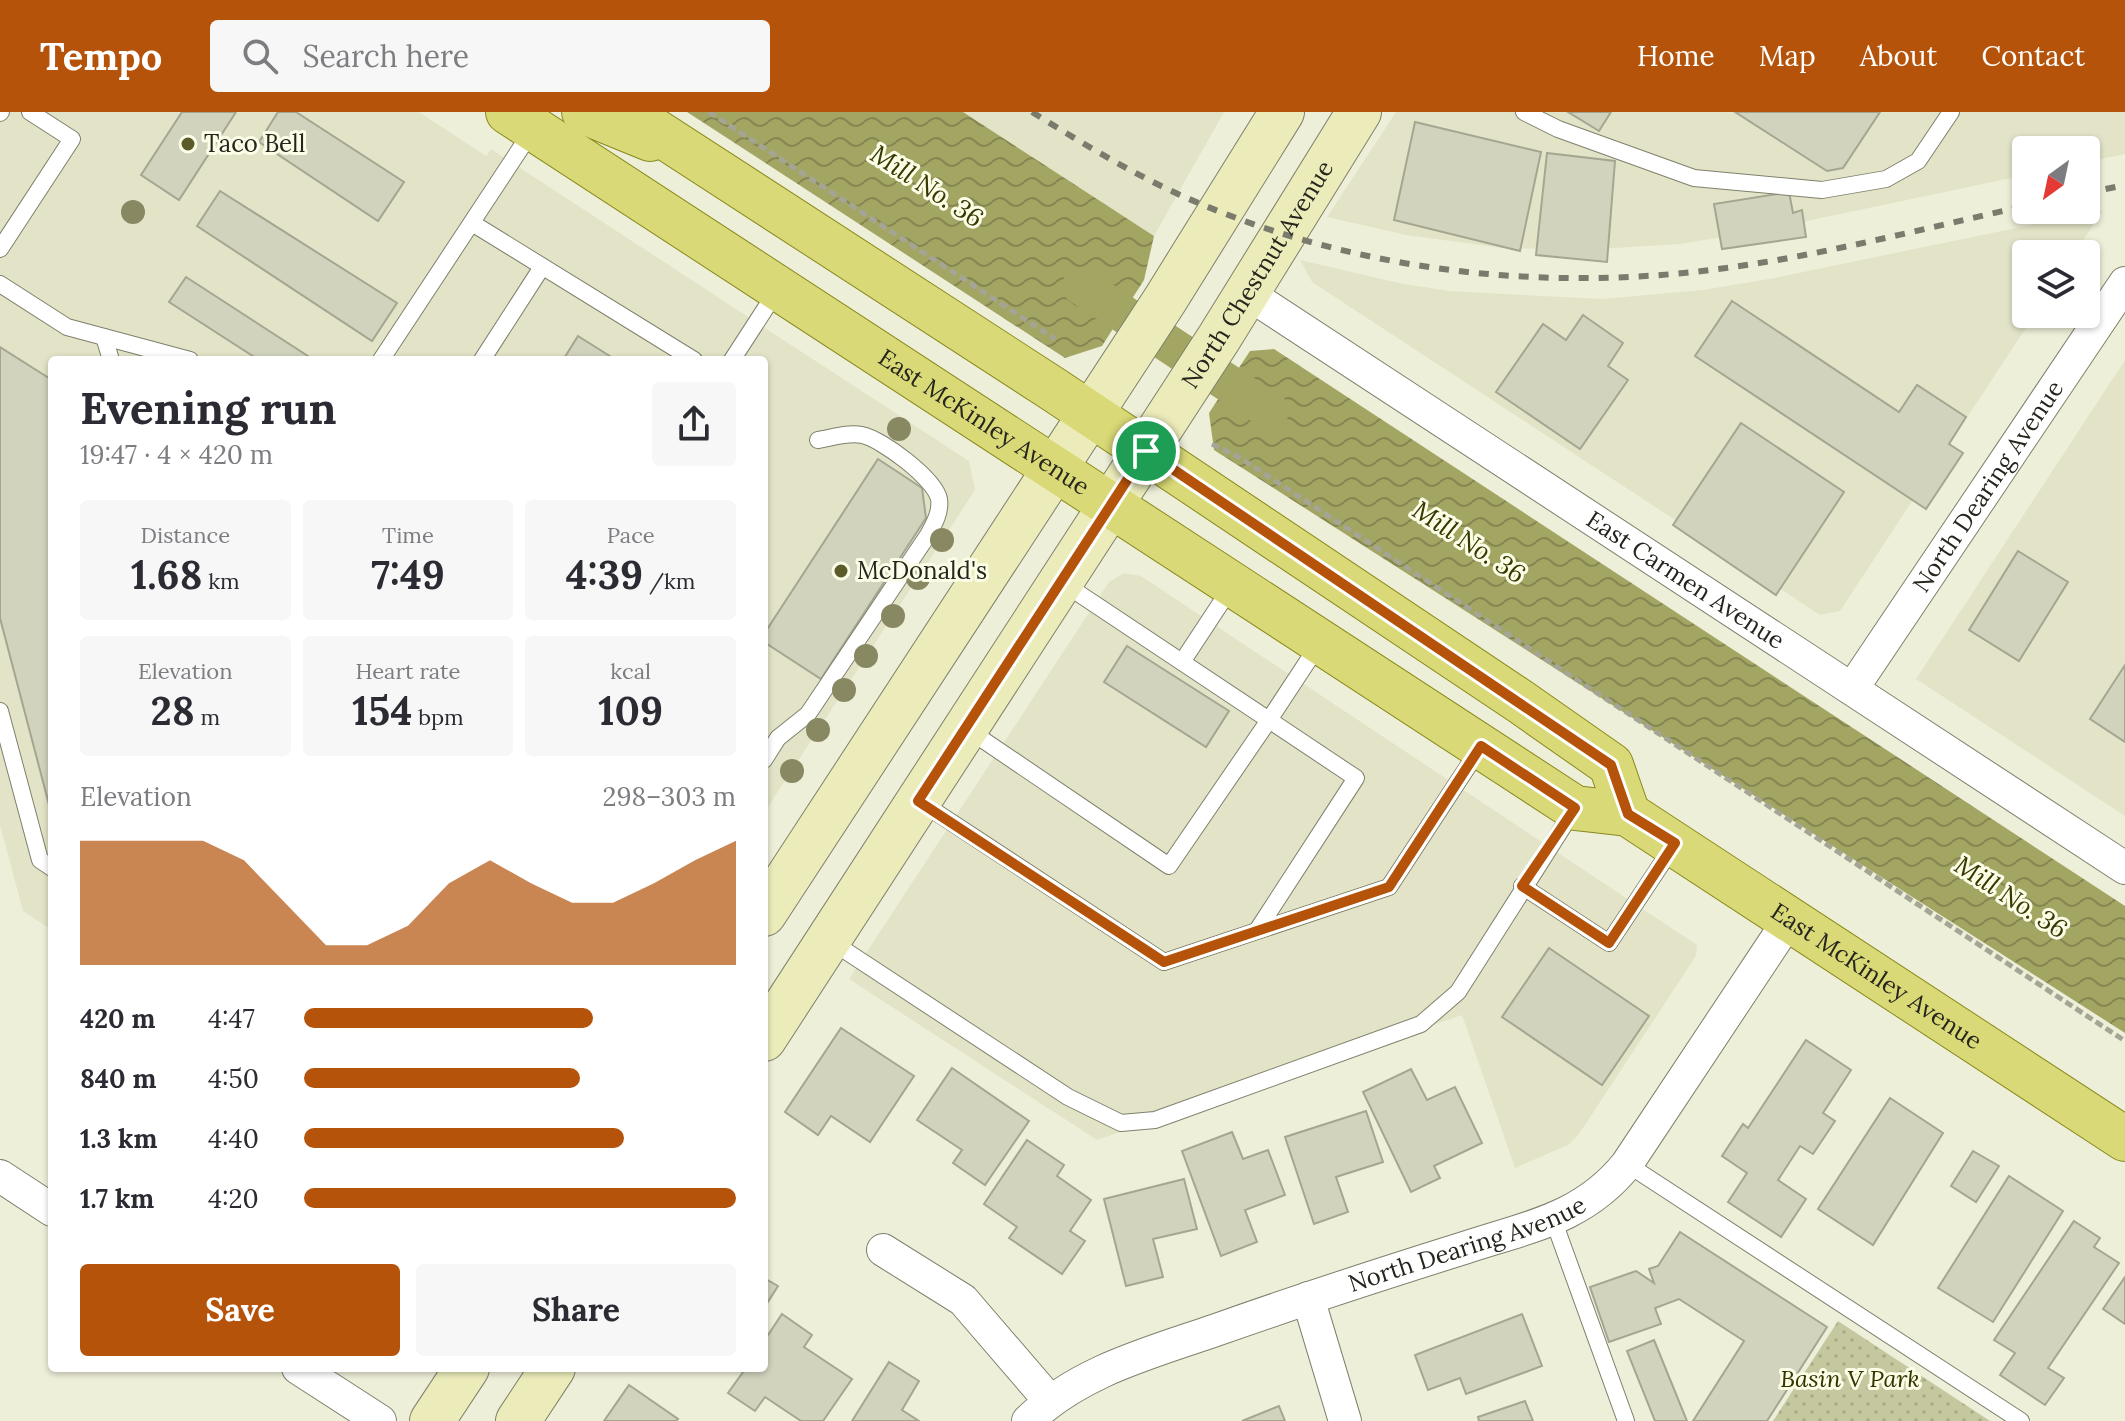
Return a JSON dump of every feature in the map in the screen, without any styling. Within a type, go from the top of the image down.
[{"type":"main road","points":[[584,112],[697,158]]},
{"type":"main road","points":[[626,112],[1146,451],[1611,765],[1628,814]]},
{"type":"main road","points":[[768,908],[1126,361],[1282,112]]},
{"type":"main road","name":"North Chestnut Avenue","points":[[768,1033],[1219,338],[1359,112]]},
{"type":"main road","name":"East McKinley Avenue","points":[[521,120],[1575,808],[1628,814],[2125,1139]]},
{"type":"main road","points":[[1239,183],[1247,293]]},
{"type":"main road","points":[[432,1421],[464,1372]]},
{"type":"main road","points":[[518,1421],[550,1372]]},
{"type":"street","name":"North Dearing Avenue","points":[[1852,689],[2125,283]]},
{"type":"street","name":"East Carmen Avenue","points":[[1247,293],[2125,868]]},
{"type":"street","name":"North Dearing Avenue","points":[[1038,1410],[1115,1365],[1308,1298],[1553,1219],[1595,1199],[1627,1164],[1789,920]]},
{"type":"street","points":[[0,1176],[48,1207]]},
{"type":"street","points":[[883,1250],[963,1300],[1038,1410]]},
{"type":"street","points":[[1308,1298],[1345,1421]]},
{"type":"street","points":[[304,1372],[380,1421]]},
{"type":"lane","points":[[0,249],[72,139],[30,112]]},
{"type":"lane","points":[[1524,112],[1558,129],[1694,178],[1822,190],[1886,179],[1918,161],[1951,112]]},
{"type":"lane","points":[[384,356],[472,223],[521,120]]},
{"type":"lane","points":[[472,223],[687,356]]},
{"type":"lane","points":[[485,356],[542,267]]},
{"type":"lane","points":[[0,284],[67,327],[175,356]]},
{"type":"lane","points":[[735,356],[779,288]]},
{"type":"lane","points":[[104,337],[110,356]]},
{"type":"lane","points":[[768,754],[778,738],[808,714],[928,535],[939,508],[937,493],[926,478],[868,437],[851,435],[818,440]]},
{"type":"lane","points":[[1062,582],[1356,778],[1258,929]]},
{"type":"lane","points":[[1182,662],[1233,584]]},
{"type":"lane","points":[[966,728],[1169,866],[1320,642]]},
{"type":"lane","points":[[0,711],[40,860],[48,865]]},
{"type":"lane","points":[[918,801],[1164,962],[1389,887],[1481,746]]},
{"type":"lane","points":[[828,939],[1068,1097],[1121,1123],[1155,1120],[1421,1024],[1458,992],[1522,886],[1575,808]]},
{"type":"lane","points":[[1522,886],[1609,943],[1675,843]]},
{"type":"lane","points":[[1627,1164],[2021,1421]]},
{"type":"lane","points":[[1553,1219],[1626,1421]]},
{"type":"path","points":[[709,112],[1067,347]]},
{"type":"path","points":[[1201,439],[1239,457],[2125,1041]]},
{"type":"shaded area","points":[[0,112],[419,112],[486,156],[491,149],[969,461],[975,490],[768,807],[768,356],[48,356],[48,927],[23,911],[0,825]]},
{"type":"shaded area","points":[[963,112],[1224,112],[1154,236]]},
{"type":"shaded area","points":[[1396,112],[2125,112],[2125,154],[2100,159],[2100,136],[2012,136],[2012,178],[1759,231],[1680,244],[1583,250],[1502,248],[1406,235],[1327,217]]},
{"type":"shaded area","points":[[2035,224],[2094,224],[2083,240],[2012,240],[2012,328],[2026,328],[1840,611],[1820,615],[1312,282],[1300,260],[1449,291],[1602,299],[1702,290]]},
{"type":"shaded area","points":[[2125,360],[2125,816],[1916,679]]},
{"type":"shaded area","points":[[1124,573],[1141,576],[1697,945],[1696,956],[1579,1134],[1568,1145],[1515,1168],[1462,1015],[1097,1140],[849,979],[1109,582]]},
{"type":"green space","name":"Basin V Park","points":[[1838,1321],[1990,1421],[1773,1421]]},
{"type":"water","points":[[687,112],[963,112],[1154,236],[1144,280],[1102,346],[1065,358]]},
{"type":"water","points":[[1274,349],[2125,906],[2125,1033],[1214,450],[1209,413],[1250,351]]},
{"type":"building","name":"Taco Bell","points":[[182,112],[236,112],[179,200],[141,175]]},
{"type":"building","points":[[278,112],[296,112],[404,182],[378,221],[259,142]]},
{"type":"building","points":[[1568,112],[1611,112],[1599,131]]},
{"type":"building","points":[[1735,112],[1880,112],[1843,168],[1827,171]]},
{"type":"building","points":[[1415,122],[1541,152],[1520,251],[1394,220]]},
{"type":"building","points":[[1547,153],[1615,161],[1607,262],[1536,255]]},
{"type":"building","points":[[220,191],[397,303],[372,341],[197,226]]},
{"type":"building","points":[[1789,192],[1793,213],[1802,210],[1806,237],[1722,249],[1714,204]]},
{"type":"building","points":[[186,277],[308,356],[253,356],[169,302]]},
{"type":"building","points":[[1732,301],[1899,412],[1917,385],[1966,417],[1949,444],[1963,453],[1926,509],[1695,356]]},
{"type":"building","points":[[1583,315],[1623,343],[1608,366],[1628,380],[1580,449],[1496,392],[1543,324],[1566,340]]},
{"type":"building","points":[[578,336],[610,356],[566,356]]},
{"type":"building","points":[[0,347],[48,377],[48,801],[0,618]]},
{"type":"building","points":[[1741,423],[1844,492],[1776,595],[1673,525]]},
{"type":"building","points":[[878,459],[922,488],[926,518],[821,679],[768,645],[768,628]]},
{"type":"building","points":[[2018,551],[2068,582],[2019,661],[1969,630]]},
{"type":"building","points":[[1127,646],[1229,711],[1206,747],[1104,682]]},
{"type":"building","points":[[2125,665],[2125,742],[2090,719]]},
{"type":"building","points":[[1549,948],[1649,1016],[1602,1085],[1502,1017]]},
{"type":"building","points":[[841,1028],[914,1076],[870,1142],[831,1116],[818,1135],[785,1112]]},
{"type":"building","points":[[1806,1040],[1851,1070],[1823,1113],[1835,1121],[1813,1154],[1800,1146],[1778,1180],[1806,1199],[1781,1237],[1728,1202],[1747,1173],[1722,1156],[1743,1124],[1748,1128]]},
{"type":"building","points":[[952,1068],[1029,1121],[985,1185],[953,1163],[962,1150],[917,1120]]},
{"type":"building","points":[[1411,1069],[1427,1100],[1455,1087],[1482,1143],[1434,1166],[1440,1178],[1411,1192],[1363,1092]]},
{"type":"building","points":[[1890,1098],[1943,1133],[1873,1245],[1818,1209]]},
{"type":"building","points":[[1366,1111],[1383,1162],[1336,1177],[1348,1212],[1314,1224],[1285,1137]]},
{"type":"building","points":[[1232,1132],[1243,1159],[1268,1150],[1285,1195],[1245,1210],[1257,1242],[1221,1256],[1182,1151]]},
{"type":"building","points":[[1027,1140],[1064,1165],[1057,1176],[1091,1200],[1070,1231],[1085,1241],[1062,1274],[1009,1238],[1017,1227],[984,1204]]},
{"type":"building","points":[[1973,1151],[1999,1166],[1976,1202],[1951,1186]]},
{"type":"building","points":[[2009,1176],[2063,1211],[1993,1322],[1938,1288]]},
{"type":"building","points":[[1184,1179],[1197,1229],[1153,1239],[1163,1277],[1126,1286],[1104,1199]]},
{"type":"building","points":[[2074,1221],[2100,1238],[2094,1247],[2119,1263],[2048,1368],[2064,1378],[2045,1405],[2000,1375],[2015,1353],[1994,1340]]},
{"type":"building","points":[[1680,1232],[1827,1327],[1767,1421],[1693,1421],[1744,1341],[1679,1299],[1655,1308],[1661,1324],[1609,1342],[1590,1287],[1636,1271],[1654,1283],[1649,1269],[1658,1266]]},
{"type":"building","points":[[2125,1277],[2125,1324],[2103,1309]]},
{"type":"building","points":[[768,1280],[778,1286],[768,1302]]},
{"type":"building","points":[[782,1314],[812,1335],[804,1347],[852,1379],[823,1421],[801,1421],[765,1397],[755,1411],[728,1393],[743,1372],[768,1372],[768,1335]]},
{"type":"building","points":[[1522,1314],[1542,1366],[1466,1394],[1460,1378],[1428,1390],[1415,1355]]},
{"type":"building","points":[[1654,1340],[1687,1421],[1655,1421],[1627,1351]]},
{"type":"building","points":[[889,1362],[919,1381],[902,1410],[919,1421],[852,1421]]},
{"type":"building","points":[[629,1385],[678,1419],[604,1421]]},
{"type":"building","points":[[1525,1401],[1533,1421],[1479,1421],[1478,1417]]},
{"type":"building","points":[[1279,1406],[1285,1421],[1242,1421]]},
{"type":"waterway","name":"Mill No. 36","points":[[1081,286],[1270,411]]},
{"type":"railway","points":[[1032,112],[1142,176],[1244,221],[1309,242],[1376,258],[1512,276],[1650,276],[1718,269],[1834,249],[2012,209]]},
{"type":"railway","points":[[2100,190],[2125,185]]},
{"type":"place","name":"Taco Bell","points":[[188,144]]},
{"type":"place","name":"McDonald's","points":[[841,571]]},
{"type":"route","points":[[1146,451],[1611,765],[1628,814],[1675,843],[1609,943],[1522,886],[1575,808],[1481,746],[1389,887],[1164,962],[918,801],[1146,451]]}]
